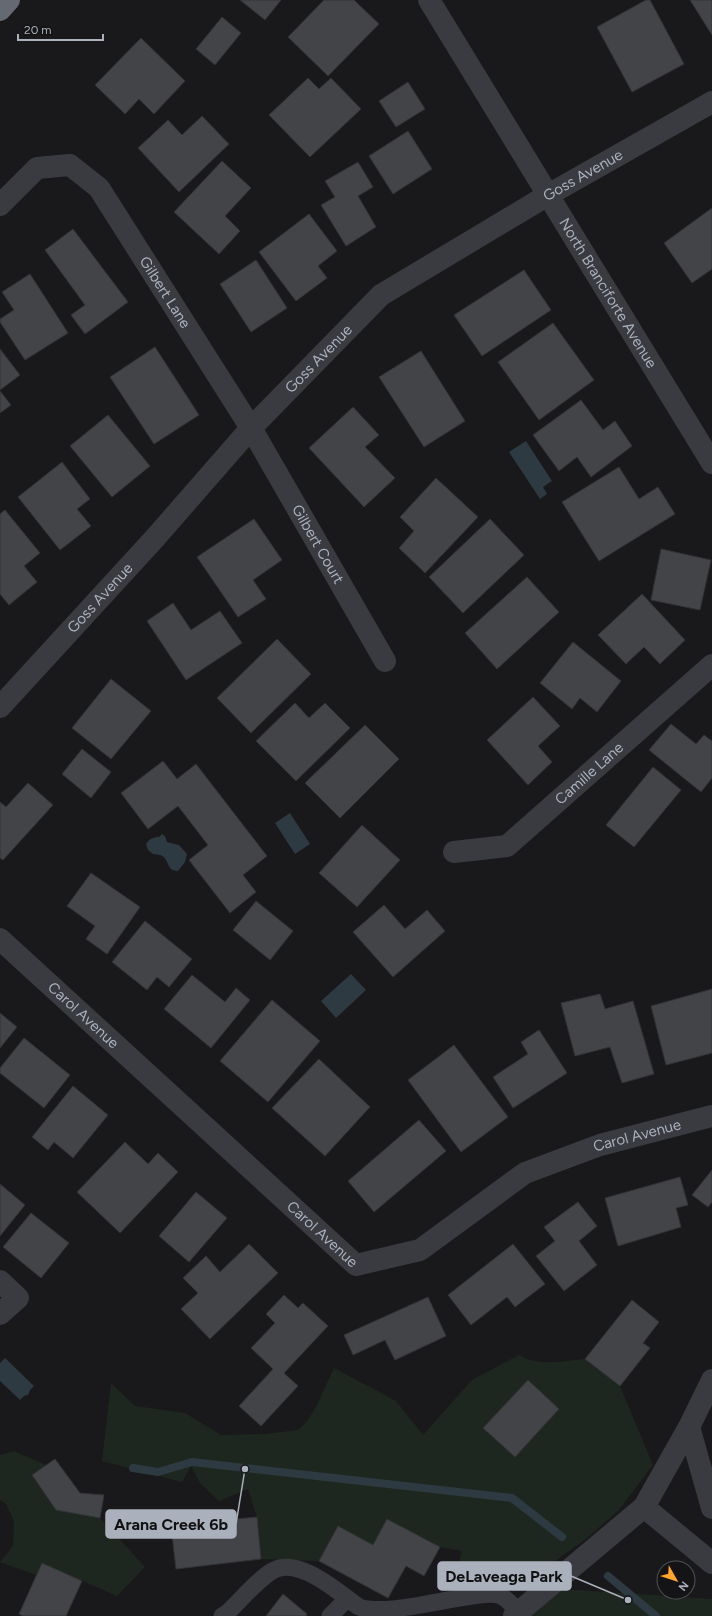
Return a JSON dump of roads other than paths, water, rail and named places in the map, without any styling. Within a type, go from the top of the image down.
[{"type":"highway","points":[[0,10],[9,0]]},
{"type":"street","name":"North Branciforte Avenue","points":[[429,0],[712,463]]},
{"type":"street","name":"Goss Avenue","points":[[0,707],[155,538],[251,428],[381,294],[548,195],[712,102]]},
{"type":"street","name":"Gilbert Lane","points":[[0,205],[38,168],[70,165],[99,188],[251,428]]},
{"type":"street","name":"Gilbert Court","points":[[251,428],[385,661]]},
{"type":"street","name":"Camille Lane","points":[[454,852],[507,846],[712,665]]},
{"type":"street","name":"Carol Avenue","points":[[0,939],[356,1265],[420,1250],[526,1173],[600,1145],[712,1116]]},
{"type":"street","points":[[0,1282],[18,1298],[0,1314]]},
{"type":"street","points":[[516,1614],[644,1507],[689,1427],[712,1380]]},
{"type":"street","points":[[689,1427],[712,1508]]},
{"type":"street","points":[[644,1507],[712,1562]]},
{"type":"lane","points":[[222,1616],[237,1604],[258,1581],[281,1567],[290,1567],[316,1576],[359,1607],[367,1610],[408,1607],[451,1598],[495,1594],[506,1598],[516,1614]]},
{"type":"lane","points":[[330,1616],[347,1599]]},
{"type":"waterway","points":[[133,1468],[158,1472],[192,1462],[512,1498],[562,1537]]},
{"type":"waterway","points":[[608,1576],[656,1616]]},
{"type":"place","name":"Arana Creek 6b","points":[[245,1469]]},
{"type":"place","name":"DeLaveaga Park","points":[[628,1600]]}]
